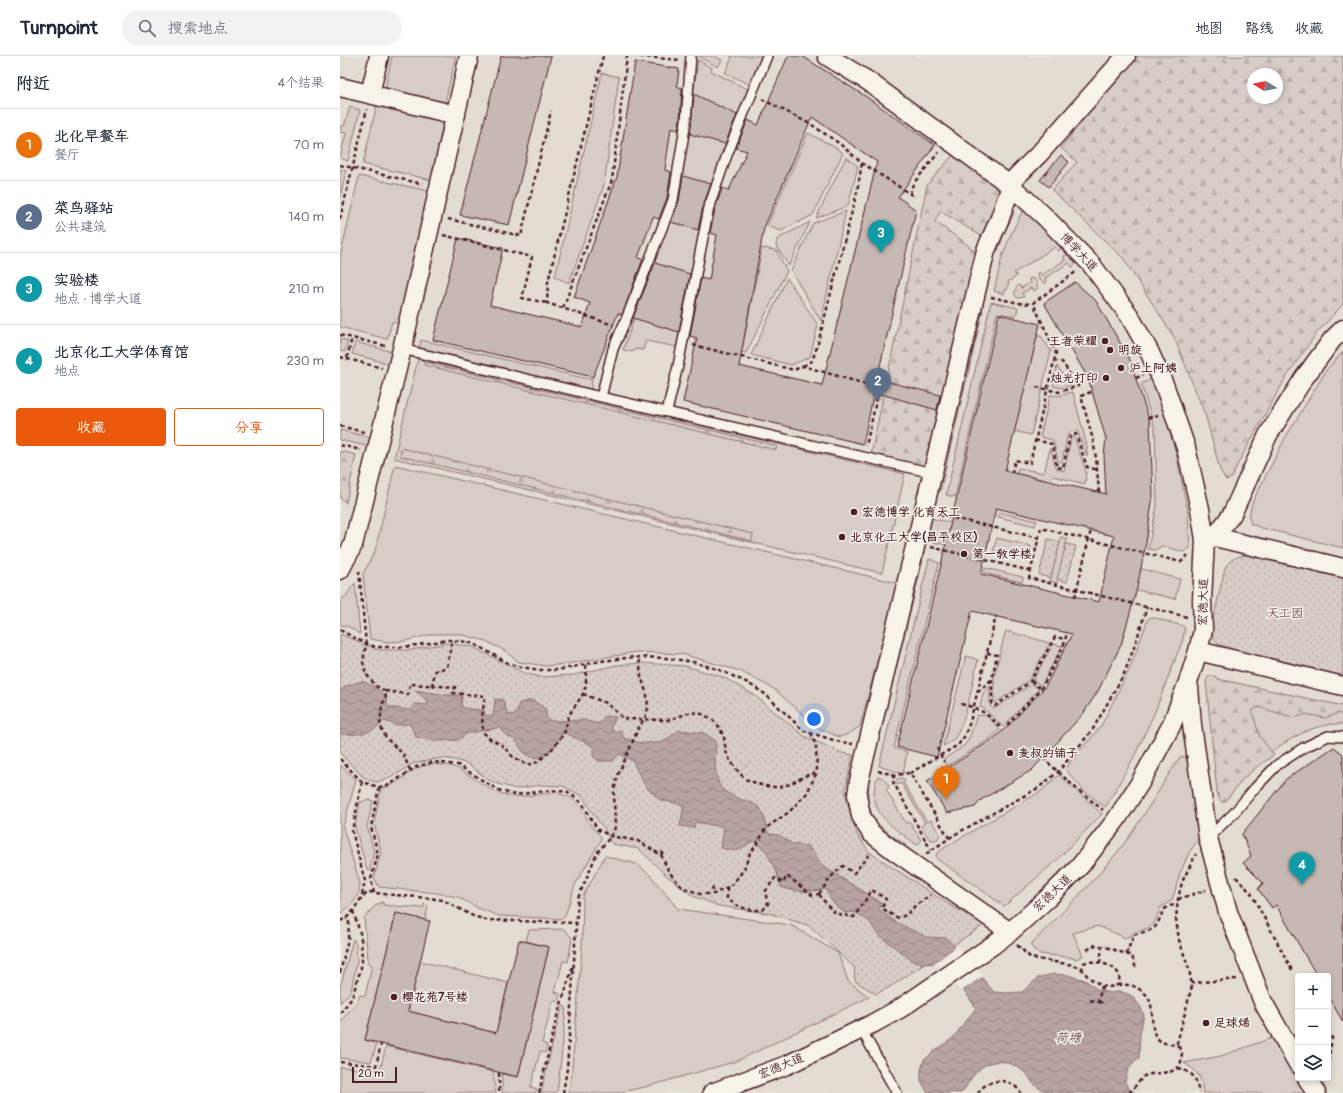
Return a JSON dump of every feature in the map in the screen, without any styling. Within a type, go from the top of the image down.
[{"type":"street","points":[[370,94],[380,56]]},
{"type":"street","points":[[340,570],[348,558],[353,545],[397,371],[469,56]]},
{"type":"street","name":"博学大道","points":[[827,56],[868,81],[1011,186],[1044,216],[1091,264],[1129,316],[1149,351],[1165,387],[1186,448],[1200,509],[1210,539]]},
{"type":"street","points":[[1010,932],[872,833],[861,816],[857,795],[862,766],[986,250],[1000,218],[1011,186],[1016,177],[1059,132],[1126,56]]},
{"type":"street","points":[[340,87],[456,115]]},
{"type":"street","points":[[1343,329],[1332,340],[1304,378],[1268,435],[1232,514],[1210,539],[1343,568]]},
{"type":"street","name":"宏德大道","points":[[712,1093],[754,1085],[786,1065],[861,1029],[914,1001],[1010,932],[1048,898],[1080,866],[1116,820],[1140,784],[1171,726],[1188,682],[1203,630],[1202,600],[1210,539]]},
{"type":"street","points":[[1198,651],[1343,686]]},
{"type":"street","points":[[1188,682],[1192,726],[1208,838],[1228,912],[1264,1002],[1295,1059]]},
{"type":"street","points":[[1309,1081],[1316,1093]]},
{"type":"lane","points":[[667,411],[678,366],[709,207],[727,155],[767,56]]},
{"type":"lane","points":[[601,397],[613,350],[672,200],[686,121],[690,58]]},
{"type":"lane","points":[[402,349],[601,397],[933,473]]},
{"type":"lane","points":[[1208,838],[1234,813],[1255,788],[1277,766],[1303,748],[1328,736],[1343,737]]},
{"type":"lane","points":[[861,1029],[897,1093]]},
{"type":"path","points":[[547,302],[548,282],[603,56]]},
{"type":"path","points":[[563,308],[612,180],[627,56]]},
{"type":"path","points":[[633,56],[690,58]]},
{"type":"path","points":[[751,93],[812,125],[840,144],[862,163],[915,197]]},
{"type":"path","points":[[340,219],[370,94]]},
{"type":"path","points":[[441,217],[521,236],[551,111]]},
{"type":"path","points":[[910,194],[913,184],[948,141]]},
{"type":"path","points":[[682,342],[794,370],[812,361],[817,347],[857,192],[862,163]]},
{"type":"path","points":[[340,165],[439,187]]},
{"type":"path","points":[[437,234],[532,257],[522,298],[547,302],[622,328]]},
{"type":"path","points":[[975,293],[1024,304],[1033,304],[1077,271],[1091,264]]},
{"type":"path","points":[[1012,473],[1015,460],[1030,463],[1056,353],[1033,304]]},
{"type":"path","points":[[340,335],[402,349]]},
{"type":"path","points":[[347,358],[352,338]]},
{"type":"path","points":[[340,357],[397,371]]},
{"type":"path","points":[[1036,387],[1059,392],[1078,386],[1062,362],[1054,361]]},
{"type":"path","points":[[803,366],[879,388],[864,457]]},
{"type":"path","points":[[1092,392],[1081,396],[1093,440],[1098,470],[1099,492]]},
{"type":"path","points":[[340,426],[378,443]]},
{"type":"path","points":[[1035,440],[1052,444],[1058,467],[1063,468],[1070,436],[1076,434],[1087,467],[1098,470]]},
{"type":"path","points":[[340,445],[363,450],[378,443]]},
{"type":"path","points":[[924,511],[1039,538]]},
{"type":"path","points":[[1203,620],[1030,578],[1041,528],[1181,562],[1210,539]]},
{"type":"path","points":[[1075,596],[1091,530]]},
{"type":"path","points":[[916,543],[1031,571]]},
{"type":"path","points":[[359,570],[366,644],[363,662],[366,674],[376,686],[385,691],[408,694],[410,684],[454,687],[453,693],[485,696],[482,716],[483,732],[490,739],[502,745],[512,756],[527,765],[538,762],[554,747],[564,734],[569,714],[583,694],[586,685],[586,664]]},
{"type":"path","points":[[914,864],[949,838],[1038,788],[1058,772],[1093,729],[1124,674],[1135,646],[1147,607]]},
{"type":"path","points":[[862,766],[895,776],[910,773],[958,746],[967,729],[978,692],[996,616]]},
{"type":"path","points":[[340,630],[366,644],[376,647],[396,648],[452,640],[468,642],[508,663],[520,667],[541,670],[558,670],[601,661],[639,657],[667,658],[693,662],[717,669],[746,682],[765,694],[804,731],[840,742],[867,747]]},
{"type":"path","points":[[1008,724],[1041,689],[1063,648],[1067,633]]},
{"type":"path","points":[[987,653],[997,655],[992,679],[992,704],[995,706],[1030,682],[1055,637],[1065,639]]},
{"type":"path","points":[[432,686],[435,671],[447,667],[452,640]]},
{"type":"path","points":[[563,1093],[567,1069],[578,898],[597,854],[611,836],[615,828],[614,791],[618,775],[648,708],[647,695],[641,676],[639,657]]},
{"type":"path","points":[[978,692],[992,679]]},
{"type":"path","points":[[1031,680],[1041,689]]},
{"type":"path","points":[[385,691],[386,699],[382,704],[380,724],[386,738],[403,754],[410,770]]},
{"type":"path","points":[[583,694],[606,703],[624,719],[668,720],[692,712],[702,714],[712,719],[720,728],[724,738],[726,752],[731,762],[745,779],[761,785],[780,787],[817,772]]},
{"type":"path","points":[[961,704],[973,707],[989,715],[1001,728]]},
{"type":"path","points":[[340,759],[362,782],[379,787],[389,785],[416,767],[434,762],[458,765],[498,790],[515,794],[551,790],[568,792],[582,803],[598,830],[611,836],[638,841],[660,855],[670,872],[682,887],[700,894],[714,894],[732,885],[744,869],[750,853],[756,846],[766,828],[789,812],[807,793],[817,772],[816,746],[811,733]]},
{"type":"path","points":[[937,748],[944,762]]},
{"type":"path","points":[[1043,758],[1083,794],[1116,820]]},
{"type":"path","points":[[910,773],[949,838]]},
{"type":"path","points":[[895,776],[892,780],[931,850]]},
{"type":"path","points":[[340,921],[346,918],[353,911],[362,896],[365,881],[352,831],[362,782]]},
{"type":"path","points":[[374,893],[371,879],[378,854],[371,827],[379,787]]},
{"type":"path","points":[[1129,1093],[1144,1076],[1170,1072],[1178,1068],[1181,1062],[1182,1052],[1178,1043],[1192,986],[1190,969],[1179,940],[1176,919],[1177,905],[1182,882],[1197,852],[1208,838]]},
{"type":"path","points":[[727,888],[727,899],[746,910],[763,910],[768,904],[765,892],[775,878],[783,883],[787,876],[812,895],[819,894],[831,877],[843,866],[854,873],[880,840]]},
{"type":"path","points":[[660,855],[664,850]]},
{"type":"path","points":[[1178,899],[1220,880],[1236,877],[1251,893],[1292,970]]},
{"type":"path","points":[[819,894],[832,912],[842,916],[854,917],[872,890],[886,899],[882,908],[895,917],[900,918],[944,885]]},
{"type":"path","points":[[712,887],[714,894]]},
{"type":"path","points":[[362,896],[368,892],[443,900],[473,916],[486,920],[577,923]]},
{"type":"path","points":[[1126,954],[1134,935],[1151,930],[1155,927],[1164,910],[1171,905],[1177,905]]},
{"type":"path","points":[[340,1013],[352,998],[362,964],[361,936],[353,911]]},
{"type":"path","points":[[340,973],[348,939],[349,920],[346,918]]},
{"type":"path","points":[[1010,932],[1018,946],[1031,958],[1073,965],[1082,969],[1088,976],[1102,986],[1109,987],[1128,984],[1136,986],[1151,1002],[1155,1036],[1161,1042],[1179,1046]]},
{"type":"path","points":[[1087,950],[1095,946],[1106,947],[1132,956],[1136,969]]},
{"type":"path","points":[[1100,963],[1102,947]]},
{"type":"path","points":[[1082,969],[1084,963],[1088,961],[1110,966],[1118,972],[1120,980],[1118,985]]},
{"type":"path","points":[[539,1093],[556,1020],[574,962]]},
{"type":"path","points":[[1191,983],[1254,977]]},
{"type":"path","points":[[1098,1002],[1102,986]]},
{"type":"path","points":[[1090,1000],[1105,1003]]},
{"type":"path","points":[[340,1062],[376,1066],[381,1044]]},
{"type":"path","points":[[1178,1068],[1188,1070],[1195,1077],[1199,1093]]},
{"type":"path","points":[[499,1073],[499,1093]]},
{"type":"path","points":[[978,1093],[981,1088],[986,1085],[1002,1081],[1009,1082],[1016,1086],[1021,1093]]},
{"type":"shaded area","name":"北京化工大学(昌平校区)","points":[[340,56],[1343,56],[1343,1093],[340,1093]]},
{"type":"green space","points":[[392,56],[456,56],[445,102],[385,89]]},
{"type":"green space","points":[[699,56],[714,56],[722,60],[718,67]]},
{"type":"green space","points":[[730,56],[762,56],[751,85],[725,73],[732,58]]},
{"type":"green space","points":[[1135,56],[1343,56],[1343,304],[1316,334],[1286,377],[1237,465],[1232,478],[1226,480],[1220,470],[1206,417],[1174,337],[1123,258],[1052,190],[1077,162],[1061,148]]},
{"type":"green space","points":[[698,60],[712,68],[711,71],[749,90],[707,200],[677,347],[646,341],[643,350],[635,349],[633,352],[623,350],[680,190]]},
{"type":"green space","points":[[602,73],[619,77],[604,185],[569,283],[555,277]]},
{"type":"green space","points":[[377,104],[444,119],[431,180],[363,164]]},
{"type":"green space","points":[[350,107],[360,110],[348,161],[340,158],[346,133],[340,132],[340,126],[344,126]]},
{"type":"green space","points":[[808,133],[843,153],[813,215],[781,231],[767,226]]},
{"type":"green space","points":[[954,154],[996,187],[1001,193],[986,239],[940,211],[935,222],[963,241],[979,255],[929,469],[871,455],[927,185]]},
{"type":"green space","points":[[846,157],[858,166],[848,206],[816,218]]},
{"type":"green space","points":[[340,169],[346,171],[340,198]]},
{"type":"green space","points":[[359,176],[429,191],[400,323],[392,322],[387,339],[340,327],[340,257]]},
{"type":"green space","points":[[1023,210],[1064,247],[1058,251],[1055,247],[1014,273],[1017,276],[1009,281],[1007,290],[1005,290],[1004,294],[994,291],[1002,257]]},
{"type":"green space","points":[[846,211],[821,321],[791,271],[813,223]]},
{"type":"green space","points":[[1010,211],[1014,213],[1005,231],[998,251],[994,248]]},
{"type":"green space","points":[[810,222],[789,266],[776,246],[777,239]]},
{"type":"green space","points":[[762,248],[776,250],[787,271],[746,353],[696,341],[694,339],[742,350]]},
{"type":"green space","points":[[1066,255],[1072,255],[1076,260],[1074,266],[1072,267],[1069,263],[1045,278],[1047,282],[1045,283],[1039,280],[1039,272],[1042,275],[1065,260],[1063,257]]},
{"type":"green space","points":[[787,278],[818,325],[810,357],[791,365],[751,355]]},
{"type":"green space","points":[[1032,278],[1037,282],[1037,289],[1034,291],[1031,288],[1022,293],[1024,297],[1016,297],[1015,290],[1018,286],[1019,285],[1021,288],[1030,283],[1029,279]]},
{"type":"green space","points":[[991,302],[1018,308],[1016,316],[997,313],[955,497],[946,495]]},
{"type":"green space","points":[[979,310],[983,310],[940,492],[935,491]]},
{"type":"green space","points":[[1037,336],[1041,336],[1051,351],[1031,435],[1014,431]]},
{"type":"green space","points":[[340,339],[348,341],[345,352],[340,351]]},
{"type":"green space","points":[[421,340],[592,380],[591,389],[419,348]]},
{"type":"green space","points":[[355,342],[393,352],[390,364],[352,354]]},
{"type":"green space","points":[[1343,352],[1343,548],[1262,528],[1251,524],[1249,517],[1252,503],[1284,440],[1327,369]]},
{"type":"green space","points":[[418,359],[905,474],[882,573],[394,458]]},
{"type":"green space","points":[[424,362],[777,446],[776,450],[424,365]]},
{"type":"green space","points":[[1057,366],[1071,385],[1062,388],[1053,386]]},
{"type":"green space","points":[[1152,379],[1158,392],[1176,453],[1188,512],[1190,548],[1184,552],[1162,546],[1155,550],[1148,549],[1157,505],[1155,429],[1141,384]]},
{"type":"green space","points":[[1073,392],[1087,446],[1087,456],[1077,430],[1068,433],[1062,462],[1058,461],[1053,440],[1040,437],[1050,395],[1057,396]]},
{"type":"green space","points":[[340,430],[373,438],[370,447],[340,440]]},
{"type":"green space","points":[[1074,436],[1086,471],[1085,484],[1053,476],[1051,481],[1017,474],[1018,468],[1044,473],[1050,448],[1057,469],[1064,471],[1071,438]]},
{"type":"green space","points":[[401,448],[753,534],[752,541],[400,456]]},
{"type":"green space","points":[[340,451],[356,455],[346,503],[340,498]]},
{"type":"green space","points":[[395,465],[898,583],[860,726],[849,734],[839,737],[821,729],[774,689],[740,671],[682,654],[637,652],[546,666],[519,662],[505,651],[486,641],[459,634],[433,634],[405,641],[388,642],[370,639],[363,574],[375,551]]},
{"type":"green space","points":[[999,512],[1037,521],[1035,526],[998,517]]},
{"type":"green space","points":[[930,518],[982,530],[976,552],[925,540]]},
{"type":"green space","points":[[1061,537],[1067,539],[1057,583],[1050,581]]},
{"type":"green space","points":[[997,538],[1031,546],[1028,560],[993,551]]},
{"type":"green space","points":[[1048,539],[1060,542],[1051,578],[1039,575]]},
{"type":"green space","points":[[1066,544],[1076,546],[1067,582],[1057,579]]},
{"type":"green space","name":"天工园","points":[[1246,555],[1343,578],[1343,676],[1232,649],[1218,644],[1212,636],[1211,629],[1225,568],[1234,559],[1239,556]]},
{"type":"green space","points":[[919,559],[923,560],[877,746],[872,745]]},
{"type":"green space","points":[[929,559],[939,563],[894,748],[907,752],[903,774],[879,766]]},
{"type":"green space","points":[[985,568],[1023,577],[1022,582],[984,573]]},
{"type":"green space","points":[[1138,568],[1180,579],[1175,599],[1133,589]]},
{"type":"green space","points":[[355,583],[360,634],[349,627],[340,625],[340,600],[346,596]]},
{"type":"green space","points":[[1152,617],[1183,626],[1185,628],[1183,639],[1154,714],[1134,757],[1105,807],[1085,792],[1066,770],[1070,762],[1101,726],[1130,668],[1148,619]]},
{"type":"green space","points":[[1006,631],[1050,643],[1029,680],[995,703],[994,678]]},
{"type":"green space","points":[[340,634],[379,650],[410,650],[447,643],[473,647],[524,673],[541,677],[574,675],[616,665],[643,663],[685,666],[723,677],[754,695],[804,736],[842,753],[853,755],[845,791],[851,817],[858,836],[869,852],[945,902],[984,925],[888,988],[876,994],[855,981],[854,967],[810,926],[772,914],[719,906],[693,896],[667,876],[639,849],[612,844],[604,828],[582,796],[563,786],[539,785],[516,789],[487,779],[468,764],[442,758],[412,764],[399,773],[378,782],[368,780],[361,775],[340,753]]},
{"type":"green space","points":[[1053,644],[1062,646],[1041,686],[1033,680]]},
{"type":"green space","points":[[966,656],[978,660],[969,701],[958,732],[953,740],[943,746]]},
{"type":"green space","points":[[1209,676],[1215,676],[1218,679],[1343,706],[1343,715],[1338,713],[1325,718],[1306,714],[1295,718],[1258,707],[1252,711],[1260,737],[1274,755],[1254,769],[1242,780],[1224,803],[1220,800],[1217,792],[1206,681]]},
{"type":"green space","points":[[1226,681],[1343,709],[1343,724],[1330,724],[1306,731],[1283,744],[1251,766]]},
{"type":"green space","points":[[1032,684],[1039,689],[1003,727],[985,709],[980,707],[983,693],[990,686],[990,706],[994,709]]},
{"type":"green space","points":[[977,715],[987,716],[1000,729],[991,738],[947,766],[943,760],[965,745],[970,736]]},
{"type":"green space","points":[[1184,756],[1187,760],[1202,833],[1189,853],[1180,873],[1173,898],[1161,907],[1154,924],[1126,938],[1098,926],[1073,933],[1083,956],[1076,959],[1040,954],[1034,950],[1030,945],[1083,891],[1120,849],[1180,757]]},
{"type":"green space","points":[[432,764],[446,765],[459,769],[490,789],[503,794],[511,796],[526,796],[556,793],[571,798],[578,804],[591,826],[601,837],[601,840],[575,885],[565,916],[562,919],[499,916],[478,908],[458,897],[437,893],[379,887],[374,878],[381,852],[374,823],[381,788],[393,784],[417,768]]},
{"type":"green space","points":[[340,765],[356,779],[343,828],[360,883],[360,888],[354,901],[340,914]]},
{"type":"green space","points":[[1059,775],[1102,814],[1058,859],[1004,906],[937,859],[936,854],[950,844],[1040,792]]},
{"type":"green space","points":[[878,776],[886,782],[889,787],[886,790],[906,823],[909,822],[920,838],[921,841],[917,845],[890,824],[877,808],[874,799],[874,788]]},
{"type":"green space","points":[[901,778],[906,780],[903,782],[927,822],[931,820],[940,834],[937,840],[930,840],[921,826],[925,823],[901,783],[897,785],[895,783],[897,779]]},
{"type":"green space","points":[[865,785],[869,785],[869,806],[876,821],[889,833],[906,845],[904,850],[878,832],[867,815]]},
{"type":"green space","points":[[370,800],[373,801],[367,826],[374,851],[370,870],[368,871],[355,827],[360,802]]},
{"type":"green space","points":[[605,856],[637,864],[650,875],[678,909],[791,925],[838,953],[848,981],[869,997],[737,1061],[649,1086],[616,1093],[568,1093],[571,1080],[582,947],[583,896]]},
{"type":"green space","points":[[383,902],[383,905],[423,908],[424,904],[428,906],[425,920],[396,913],[365,1040],[377,1043],[371,1062],[340,1058],[340,1024],[356,1003],[360,995],[365,996],[372,965],[367,963],[368,959],[364,918],[376,905]]},
{"type":"green space","points":[[564,929],[572,938],[568,962],[563,961],[555,992],[560,994],[558,1002],[553,1001],[542,1043],[547,1045],[545,1053],[540,1051],[531,1087],[537,1089],[535,1093],[502,1093],[502,1074],[518,1077],[549,947],[526,941],[529,930]]},
{"type":"green space","points":[[353,939],[356,944],[357,961],[351,991],[340,1003],[340,988]]},
{"type":"green space","points":[[420,961],[508,983],[496,1033],[408,1011]]},
{"type":"green space","points":[[563,1006],[566,1007],[557,1091],[554,1093],[541,1093],[558,1020]]},
{"type":"green space","points":[[1272,1038],[1295,1075],[1295,1081],[1299,1081],[1306,1093],[1203,1093],[1202,1083],[1198,1075],[1193,1069],[1184,1063],[1221,1056]]},
{"type":"green space","points":[[386,1046],[493,1072],[496,1093],[340,1093],[340,1067],[380,1070]]},
{"type":"water","name":"荷塘","points":[[362,681],[375,687],[386,697],[388,707],[410,710],[414,704],[428,705],[425,698],[414,690],[462,696],[461,707],[484,710],[485,716],[493,716],[495,699],[503,700],[508,715],[516,714],[519,703],[532,700],[546,709],[546,717],[551,721],[583,720],[599,724],[605,716],[616,717],[611,728],[615,733],[620,730],[624,738],[641,743],[661,743],[680,730],[704,733],[716,741],[716,773],[717,779],[723,790],[758,806],[763,814],[769,834],[779,835],[792,844],[808,846],[824,867],[882,903],[879,910],[896,922],[926,937],[947,938],[994,992],[1022,992],[1038,978],[1053,974],[1067,975],[1085,980],[1098,990],[1111,993],[1120,991],[1132,996],[1140,1006],[1144,1015],[1140,1034],[1139,1058],[1129,1068],[1125,1082],[1128,1088],[1135,1093],[1070,1093],[1046,1091],[1039,1088],[1024,1072],[1017,1067],[1004,1062],[997,1062],[990,1063],[978,1070],[961,1093],[928,1093],[921,1081],[921,1070],[924,1060],[953,1038],[976,1008],[961,986],[939,963],[924,964],[914,962],[877,934],[870,922],[855,912],[845,913],[835,905],[826,889],[804,891],[781,887],[777,873],[766,851],[753,841],[737,851],[721,848],[724,827],[695,822],[694,828],[680,826],[684,805],[660,800],[648,789],[640,777],[633,761],[619,754],[613,761],[599,761],[593,756],[593,746],[563,732],[548,753],[539,757],[533,757],[524,753],[519,744],[506,734],[501,727],[466,734],[458,740],[433,741],[416,737],[410,724],[396,725],[384,721],[369,732],[340,734],[340,691],[346,686]]},
{"type":"pier","points":[[957,946],[983,976],[961,991],[938,965],[931,966]]},
{"type":"building","points":[[501,56],[551,56],[509,225],[460,215]]},
{"type":"building","points":[[788,56],[802,56],[865,96],[935,145],[898,197],[916,210],[877,379],[940,395],[937,410],[874,392],[863,444],[683,402],[697,338],[690,336],[701,278],[709,280],[717,235],[710,233],[715,209],[722,188],[729,190],[747,151],[736,148],[748,120],[758,125]],"holes":[[[812,117],[877,162],[822,385],[739,366],[764,228]]]},
{"type":"building","points":[[635,62],[679,69],[677,86],[682,88],[680,120],[678,130],[671,128],[665,170],[671,172],[667,198],[659,219],[653,217],[638,258],[643,259],[622,315],[618,313],[593,377],[433,340],[458,238],[503,248],[490,305],[582,327],[590,303],[574,297],[617,177]]},
{"type":"building","points":[[694,94],[737,115],[725,144],[690,134]]},
{"type":"building","points":[[1061,155],[1069,162],[1049,187],[1040,180]]},
{"type":"building","points":[[683,176],[711,184],[703,206],[698,230],[671,222],[679,201]]},
{"type":"building","points":[[655,263],[690,274],[679,332],[633,318]]},
{"type":"building","name":"第一教学楼","points":[[1075,282],[1096,301],[1130,360],[1150,423],[1153,496],[1146,543],[1137,588],[1121,645],[1098,691],[1083,714],[1032,770],[981,800],[975,807],[947,813],[927,781],[993,739],[1009,725],[1045,687],[1072,634],[972,611],[937,757],[897,747],[999,314],[1040,324],[1005,471],[1106,494],[1104,455],[1106,439],[1088,378],[1044,303]],"holes":[[[996,508],[1114,536],[1099,602],[981,574]]]},
{"type":"building","points":[[1334,747],[1343,754],[1343,1022],[1331,1001],[1331,973],[1315,973],[1276,905],[1272,908],[1258,889],[1263,883],[1243,863],[1251,856],[1242,834],[1286,779]]},
{"type":"building","name":"樱花苑7号楼","points":[[396,913],[430,921],[408,1011],[496,1033],[519,940],[549,947],[518,1077],[365,1040]]},
{"type":"place","name":"实验楼","points":[[881,253]]},
{"type":"place","name":"王者荣耀","points":[[1105,341]]},
{"type":"place","name":"明旋","points":[[1110,350]]},
{"type":"place","name":"沪上阿姨","points":[[1121,368]]},
{"type":"place","name":"烛光打印","points":[[1106,378]]},
{"type":"place","name":"菜鸟驿站","points":[[878,401]]},
{"type":"place","name":"宏德博学 化育天工","points":[[854,512]]},
{"type":"place","name":"北京化工大学(昌平校区)","points":[[842,537]]},
{"type":"place","name":"第一教学楼","points":[[964,554]]},
{"type":"place","name":"麦叔的铺子","points":[[1010,753]]},
{"type":"place","name":"北化早餐车","points":[[946,799]]},
{"type":"place","name":"北京化工大学体育馆","points":[[1302,885]]},
{"type":"place","name":"樱花苑7号楼","points":[[394,997]]},
{"type":"place","name":"足球烯","points":[[1206,1023]]}]
